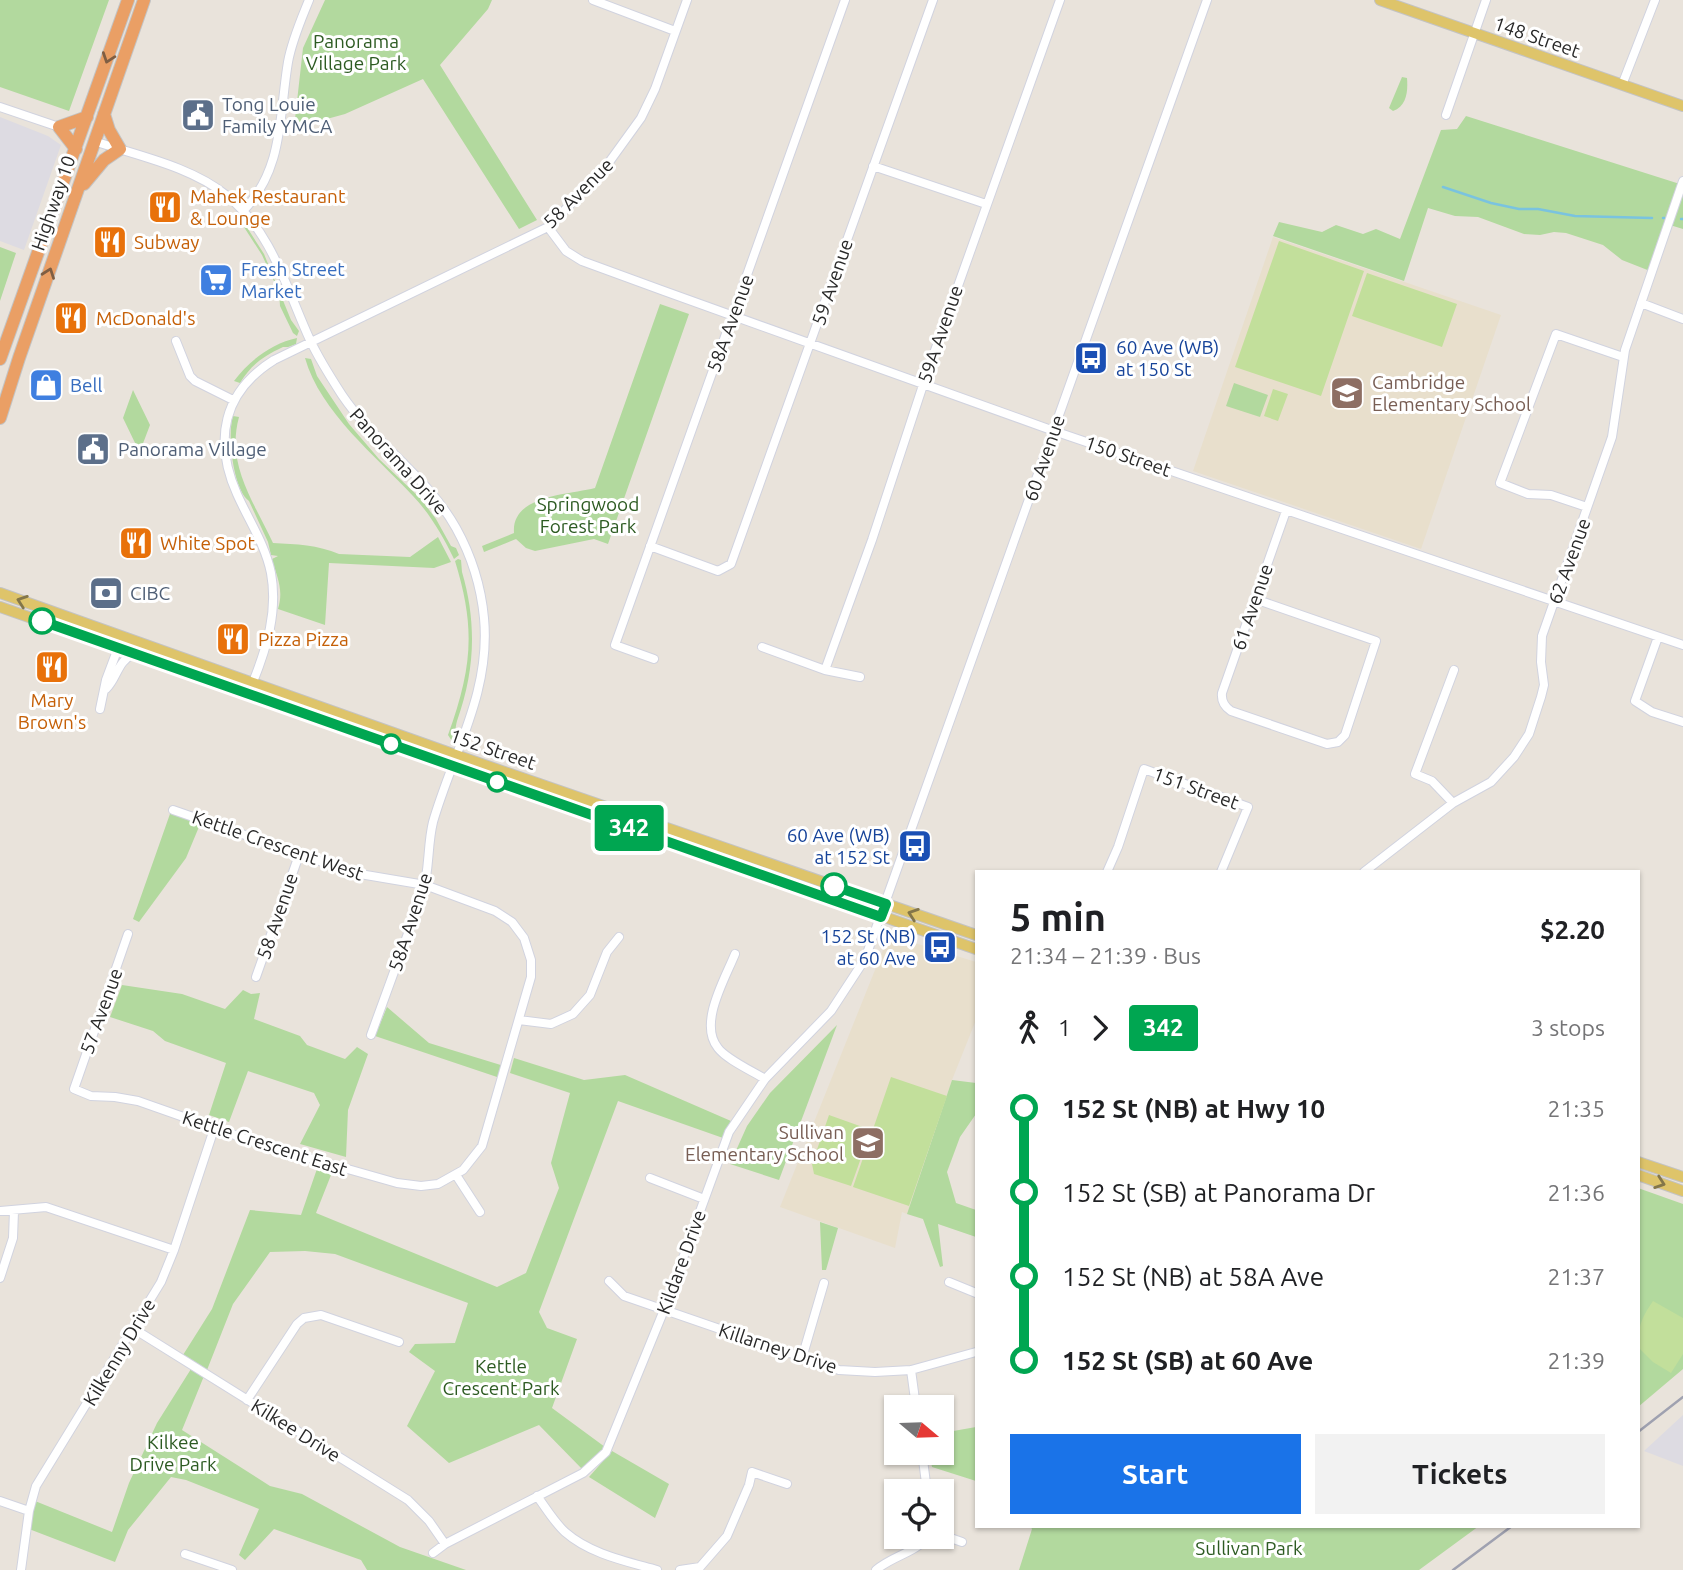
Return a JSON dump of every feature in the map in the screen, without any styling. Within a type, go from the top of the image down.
[{"type":"highway","name":"Highway 10","points":[[0,359],[128,0]]},
{"type":"highway","name":"Highway 10","points":[[0,418],[144,0]]},
{"type":"highway","points":[[78,193],[99,165],[120,149],[109,130],[104,114]]},
{"type":"highway","points":[[76,149],[59,127],[88,117]]},
{"type":"highway","points":[[80,136],[94,141]]},
{"type":"main road","name":"148 Street","points":[[1380,0],[1683,106]]},
{"type":"main road","name":"152 Street","points":[[0,593],[253,682],[455,761],[881,917],[975,949]]},
{"type":"main road","name":"152 Street","points":[[0,607],[228,687],[975,935]]},
{"type":"main road","points":[[87,638],[104,637],[119,641],[125,637]]},
{"type":"main road","points":[[118,648],[125,645],[145,651],[155,648]]},
{"type":"main road","points":[[228,687],[250,687],[253,682]]},
{"type":"main road","points":[[1640,1163],[1683,1177]]},
{"type":"main road","points":[[1640,1176],[1683,1191]]},
{"type":"street","points":[[243,211],[259,192],[276,156],[289,61],[296,32],[309,0]]},
{"type":"street","points":[[593,0],[675,31]]},
{"type":"street","name":"58 Avenue","points":[[233,400],[259,369],[282,356],[548,227],[602,172],[641,118],[655,89],[687,0]]},
{"type":"street","name":"58A Avenue","points":[[654,659],[615,645],[845,0]]},
{"type":"street","name":"59 Avenue","points":[[650,546],[718,571],[731,564],[933,0]]},
{"type":"street","name":"59A Avenue","points":[[825,670],[872,540],[923,383],[1060,0]]},
{"type":"street","name":"60 Avenue","points":[[881,917],[1207,0]]},
{"type":"street","points":[[1446,115],[1486,0]]},
{"type":"street","points":[[1622,85],[1655,0]]},
{"type":"street","points":[[0,107],[59,127]]},
{"type":"street","name":"Panorama Drive","points":[[94,141],[200,178],[226,195],[243,211],[265,239],[312,343],[354,412],[438,500],[456,527],[469,554],[483,608],[485,658],[478,695],[455,761]]},
{"type":"street","points":[[873,166],[986,204]]},
{"type":"street","name":"62 Avenue","points":[[1367,870],[1453,803],[1490,782],[1514,757],[1529,734],[1544,685],[1541,644],[1612,437],[1623,357],[1683,181]]},
{"type":"street","name":"150 Street","points":[[548,227],[566,251],[582,261],[1054,431],[1683,645]]},
{"type":"street","points":[[1641,303],[1683,319]]},
{"type":"street","points":[[1587,507],[1551,495],[1528,494],[1500,483],[1556,334],[1623,357]]},
{"type":"street","points":[[176,341],[190,376],[233,400],[225,430],[225,456],[237,494],[263,547],[274,595],[270,634],[253,682]]},
{"type":"street","name":"61 Avenue","points":[[1255,599],[1376,641],[1345,736],[1338,742],[1327,744],[1269,725],[1231,711],[1223,704],[1222,693],[1286,510]]},
{"type":"street","points":[[1658,637],[1635,701],[1652,712],[1683,722]]},
{"type":"street","points":[[762,647],[825,670],[860,677]]},
{"type":"street","points":[[100,709],[106,680],[118,648]]},
{"type":"street","points":[[106,689],[113,682],[122,660],[134,654]]},
{"type":"street","points":[[1453,803],[1433,781],[1415,774],[1454,670]]},
{"type":"street","name":"58A Avenue","points":[[371,1035],[425,885],[433,824],[455,761]]},
{"type":"street","name":"151 Street","points":[[1108,870],[1144,769],[1248,807],[1225,870]]},
{"type":"street","name":"Kettle Crescent West","points":[[173,810],[362,876],[425,885],[495,911],[512,922],[529,948],[531,976],[519,1020]]},
{"type":"street","name":"58 Avenue","points":[[256,977],[299,855]]},
{"type":"street","name":"Kildare Drive","points":[[433,1553],[445,1544],[583,1472],[606,1452],[664,1310],[729,1132],[765,1079],[839,1002],[865,959],[881,917]]},
{"type":"street","name":"57 Avenue","points":[[74,1089],[128,934]]},
{"type":"street","points":[[480,1212],[456,1175],[471,1162],[482,1146],[519,1020],[551,1024],[573,1014],[590,995],[607,952],[619,937]]},
{"type":"street","points":[[735,954],[715,1004],[709,1031],[718,1049],[765,1079]]},
{"type":"street","name":"Kettle Crescent East","points":[[74,1089],[91,1096],[138,1101],[214,1129],[397,1183],[429,1185],[456,1175]]},
{"type":"street","name":"Kilkenny Drive","points":[[21,1570],[29,1511],[36,1486],[161,1282],[214,1129]]},
{"type":"street","points":[[649,1178],[704,1199]]},
{"type":"street","points":[[0,1211],[46,1207],[174,1250]]},
{"type":"street","points":[[0,1278],[13,1238],[14,1211]]},
{"type":"street","name":"Killarney Drive","points":[[609,1281],[624,1296],[839,1370],[911,1370],[975,1352]]},
{"type":"street","points":[[949,1282],[975,1293]]},
{"type":"street","points":[[803,1358],[824,1283]]},
{"type":"street","points":[[247,1400],[297,1324],[304,1318],[321,1315],[399,1342]]},
{"type":"street","name":"Kilkee Drive","points":[[134,1329],[408,1500],[429,1521],[445,1544]]},
{"type":"street","points":[[911,1370],[914,1395]]},
{"type":"street","points":[[680,1570],[701,1568],[727,1536],[750,1485],[752,1472],[787,1484]]},
{"type":"street","points":[[537,1496],[563,1530],[579,1542],[607,1555],[657,1570]]},
{"type":"street","points":[[0,1501],[29,1511]]},
{"type":"street","points":[[954,1539],[962,1542]]},
{"type":"street","points":[[876,1570],[883,1563],[913,1549]]},
{"type":"street","points":[[185,1554],[232,1570]]},
{"type":"shaded area","points":[[0,117],[48,136],[61,145],[24,250],[0,241]]},
{"type":"shaded area","name":"Cambridge Elementary School","points":[[1273,237],[1501,315],[1421,549],[1193,471]]},
{"type":"shaded area","name":"Sullivan Elementary School","points":[[889,935],[975,962],[975,1022],[952,1080],[907,1214],[902,1212],[895,1248],[780,1207]]},
{"type":"shaded area","points":[[1683,1415],[1683,1466],[1644,1451]]},
{"type":"green space","points":[[0,0],[109,0],[69,111],[0,87]]},
{"type":"green space","name":"Panorama Village Park","points":[[325,0],[492,0],[488,9],[440,65],[537,220],[519,229],[423,79],[345,114],[294,128],[303,48]]},
{"type":"green space","points":[[1402,77],[1407,78],[1406,98],[1398,109],[1393,111],[1389,108]]},
{"type":"green space","points":[[1466,116],[1683,185],[1683,229],[1670,225],[1650,271],[1622,260],[1603,245],[1566,233],[1524,234],[1478,217],[1455,216],[1428,208],[1404,281],[1273,236],[1279,222],[1322,232],[1336,225],[1363,234],[1376,229],[1400,239],[1441,130],[1457,129]]},
{"type":"green space","points":[[242,224],[264,254],[291,320],[299,331],[297,336],[280,306],[279,292],[262,255]]},
{"type":"green space","points":[[1279,241],[1364,271],[1321,396],[1235,367]]},
{"type":"green space","points":[[0,247],[16,253],[0,301]]},
{"type":"green space","points":[[1367,273],[1457,304],[1442,347],[1352,316]]},
{"type":"green space","name":"Springwood Forest Park","points":[[660,304],[689,314],[608,544],[594,539],[535,551],[526,548],[516,539],[484,552],[482,546],[514,533],[516,520],[531,504],[557,495],[595,488]]},
{"type":"green space","points":[[297,338],[296,344],[283,347],[258,362],[240,383],[234,381],[262,354]]},
{"type":"green space","points":[[305,358],[311,359],[317,376],[349,424],[379,459],[420,498],[436,519],[451,546],[456,548],[459,555],[454,559],[436,526],[419,503],[336,415],[312,378]]},
{"type":"green space","points":[[1234,383],[1268,395],[1260,417],[1226,406]]},
{"type":"green space","points":[[1273,389],[1288,394],[1278,421],[1264,416]]},
{"type":"green space","points":[[133,390],[150,425],[142,446],[137,447],[123,418]]},
{"type":"green space","points":[[233,416],[239,417],[236,451],[239,467],[250,497],[273,543],[315,547],[339,554],[410,557],[438,537],[451,562],[434,568],[329,563],[325,625],[278,609],[280,589],[272,559],[278,556],[271,555],[268,542],[235,474],[231,448]]},
{"type":"green space","points":[[461,560],[467,591],[472,647],[467,684],[452,741],[448,735],[462,689],[468,648],[466,607],[455,561]]},
{"type":"green space","points":[[171,811],[201,822],[186,858],[139,922],[133,919]]},
{"type":"green space","points":[[122,985],[182,994],[225,1009],[243,990],[251,994],[260,993],[254,1019],[300,1036],[307,1045],[345,1059],[357,1047],[368,1054],[348,1110],[346,1157],[300,1144],[320,1105],[314,1093],[248,1071],[229,1122],[209,1115],[226,1063],[165,1041],[153,1031],[110,1017]]},
{"type":"green space","points":[[387,1007],[429,1043],[504,1066],[500,1078],[375,1036]]},
{"type":"green space","points":[[837,1025],[779,1180],[730,1164],[747,1126],[770,1093]]},
{"type":"green space","name":"Kettle Crescent Park","points":[[514,1058],[584,1080],[625,1075],[731,1121],[723,1138],[618,1101],[539,1312],[547,1328],[577,1339],[552,1408],[605,1447],[583,1470],[539,1425],[449,1463],[407,1426],[435,1371],[409,1352],[415,1344],[455,1343],[468,1303],[335,1254],[270,1252],[233,1304],[207,1370],[183,1355],[212,1309],[250,1210],[301,1215],[318,1166],[333,1170],[316,1213],[497,1287],[526,1273],[559,1188],[551,1163],[570,1093],[510,1073]]},
{"type":"green space","points":[[891,1077],[947,1096],[909,1206],[853,1187]]},
{"type":"green space","points":[[952,1080],[975,1083],[975,1115],[960,1137],[947,1172],[956,1203],[975,1210],[975,1237],[938,1224],[943,1266],[940,1267],[923,1219],[907,1214]]},
{"type":"green space","points":[[829,1115],[871,1130],[851,1186],[814,1174],[812,1164]]},
{"type":"green space","points":[[1640,1189],[1683,1204],[1683,1369],[1640,1405]]},
{"type":"green space","points":[[820,1222],[838,1228],[826,1270],[822,1270]]},
{"type":"green space","points":[[1653,1301],[1683,1318],[1683,1354],[1671,1373],[1653,1362],[1640,1349],[1640,1330]]},
{"type":"green space","name":"Kilkee Drive Park","points":[[191,1369],[204,1376],[182,1430],[270,1486],[302,1494],[400,1547],[466,1570],[367,1570],[361,1560],[274,1529],[245,1560],[239,1555],[259,1509],[186,1480],[171,1477],[128,1530],[115,1562],[29,1529],[35,1501],[112,1532],[129,1483],[157,1423]]},
{"type":"green space","points":[[975,1427],[975,1481],[932,1467],[954,1465],[954,1431]]},
{"type":"green space","points":[[612,1451],[669,1484],[655,1518],[589,1477]]},
{"type":"green space","name":"Sullivan Park","points":[[1476,1528],[1419,1570],[1019,1570],[1032,1529]]},
{"type":"waterway","points":[[1443,187],[1519,209],[1538,209],[1575,216],[1652,218]]},
{"type":"railway","points":[[1640,1430],[1683,1397]]},
{"type":"railway","points":[[1453,1570],[1509,1528]]},
{"type":"bus line","name":"342","points":[[42,621],[881,917],[886,904],[834,886]]},
{"type":"place","name":"Tong Louie Family YMCA","points":[[198,115]]},
{"type":"place","name":"Mahek Restaurant & Lounge","points":[[165,207]]},
{"type":"place","name":"Subway","points":[[110,242]]},
{"type":"place","name":"Fresh Street Market","points":[[216,280]]},
{"type":"place","name":"McDonald's","points":[[71,318]]},
{"type":"place","name":"60 Ave (WB) at 150 St","points":[[1091,358]]},
{"type":"place","name":"Bell","points":[[46,385]]},
{"type":"place","name":"Cambridge Elementary School","points":[[1347,393]]},
{"type":"place","name":"Panorama Village","points":[[93,449]]},
{"type":"place","name":"White Spot","points":[[136,543]]},
{"type":"place","name":"CIBC","points":[[106,593]]},
{"type":"place","name":"Pizza Pizza","points":[[233,639]]},
{"type":"place","name":"Mary Brown's","points":[[52,667]]},
{"type":"place","name":"60 Ave (WB) at 152 St","points":[[915,846]]},
{"type":"place","name":"152 St (NB) at 60 Ave","points":[[940,947]]},
{"type":"place","name":"Sullivan Elementary School","points":[[868,1143]]}]
